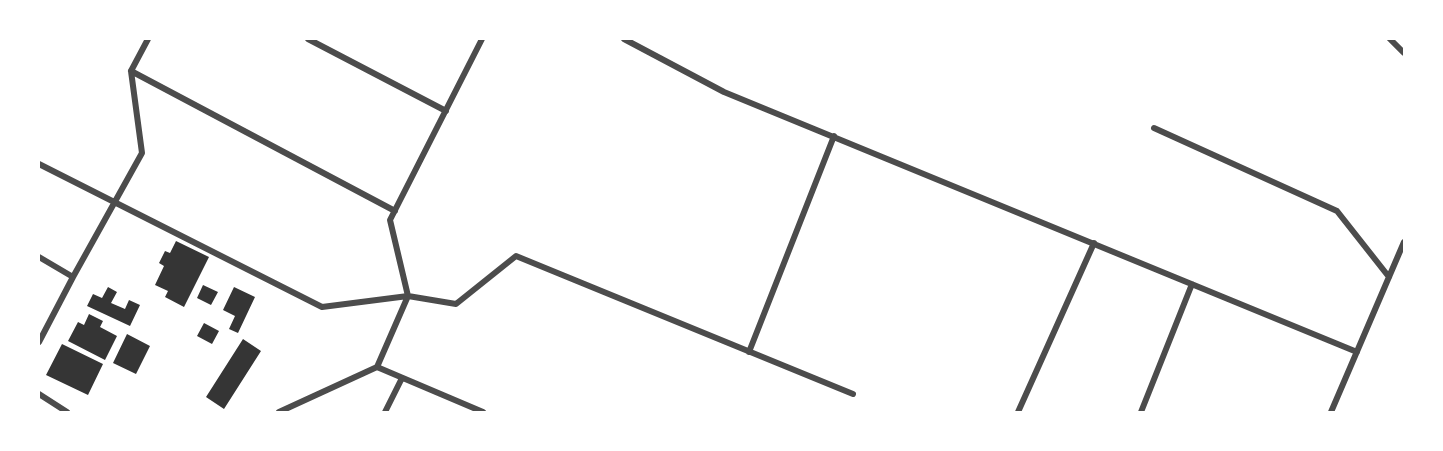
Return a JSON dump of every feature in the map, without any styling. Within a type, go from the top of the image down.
[{"type":"street","points":[[39,342],[142,153],[131,71],[148,39]]},
{"type":"street","points":[[308,39],[446,111]]},
{"type":"street","points":[[279,412],[377,367],[408,296],[390,220],[482,39]]},
{"type":"street","points":[[624,39],[724,92],[1357,352]]},
{"type":"street","points":[[1390,39],[1404,53]]},
{"type":"street","points":[[131,71],[395,211]]},
{"type":"street","points":[[1154,128],[1337,211],[1389,277]]},
{"type":"street","points":[[749,352],[834,136]]},
{"type":"street","points":[[39,164],[322,307],[408,296],[456,304],[516,256],[853,394]]},
{"type":"street","points":[[1331,412],[1404,242]]},
{"type":"street","points":[[1018,412],[1094,243]]},
{"type":"street","points":[[39,257],[73,277]]},
{"type":"street","points":[[1141,412],[1192,284]]},
{"type":"street","points":[[377,367],[483,412]]},
{"type":"street","points":[[385,412],[402,378]]},
{"type":"street","points":[[39,394],[67,412]]},
{"type":"building","points":[[176,241],[209,257],[184,307],[165,297],[168,291],[155,285],[164,266],[159,263],[165,251],[170,253]]},
{"type":"building","points":[[203,285],[218,292],[211,305],[197,298]]},
{"type":"building","points":[[108,287],[117,292],[111,303],[125,309],[129,300],[140,305],[130,326],[87,306],[93,294],[102,298]]},
{"type":"building","points":[[234,287],[255,297],[238,333],[229,329],[235,316],[223,310]]},
{"type":"building","points":[[89,314],[103,321],[100,327],[117,336],[105,360],[68,341],[78,322],[84,325]]},
{"type":"building","points":[[204,323],[219,331],[212,344],[197,336]]},
{"type":"building","points":[[127,334],[150,346],[136,374],[113,363]]},
{"type":"building","points":[[243,339],[261,351],[224,409],[206,397]]},
{"type":"building","points":[[62,344],[103,364],[88,395],[46,375]]}]
